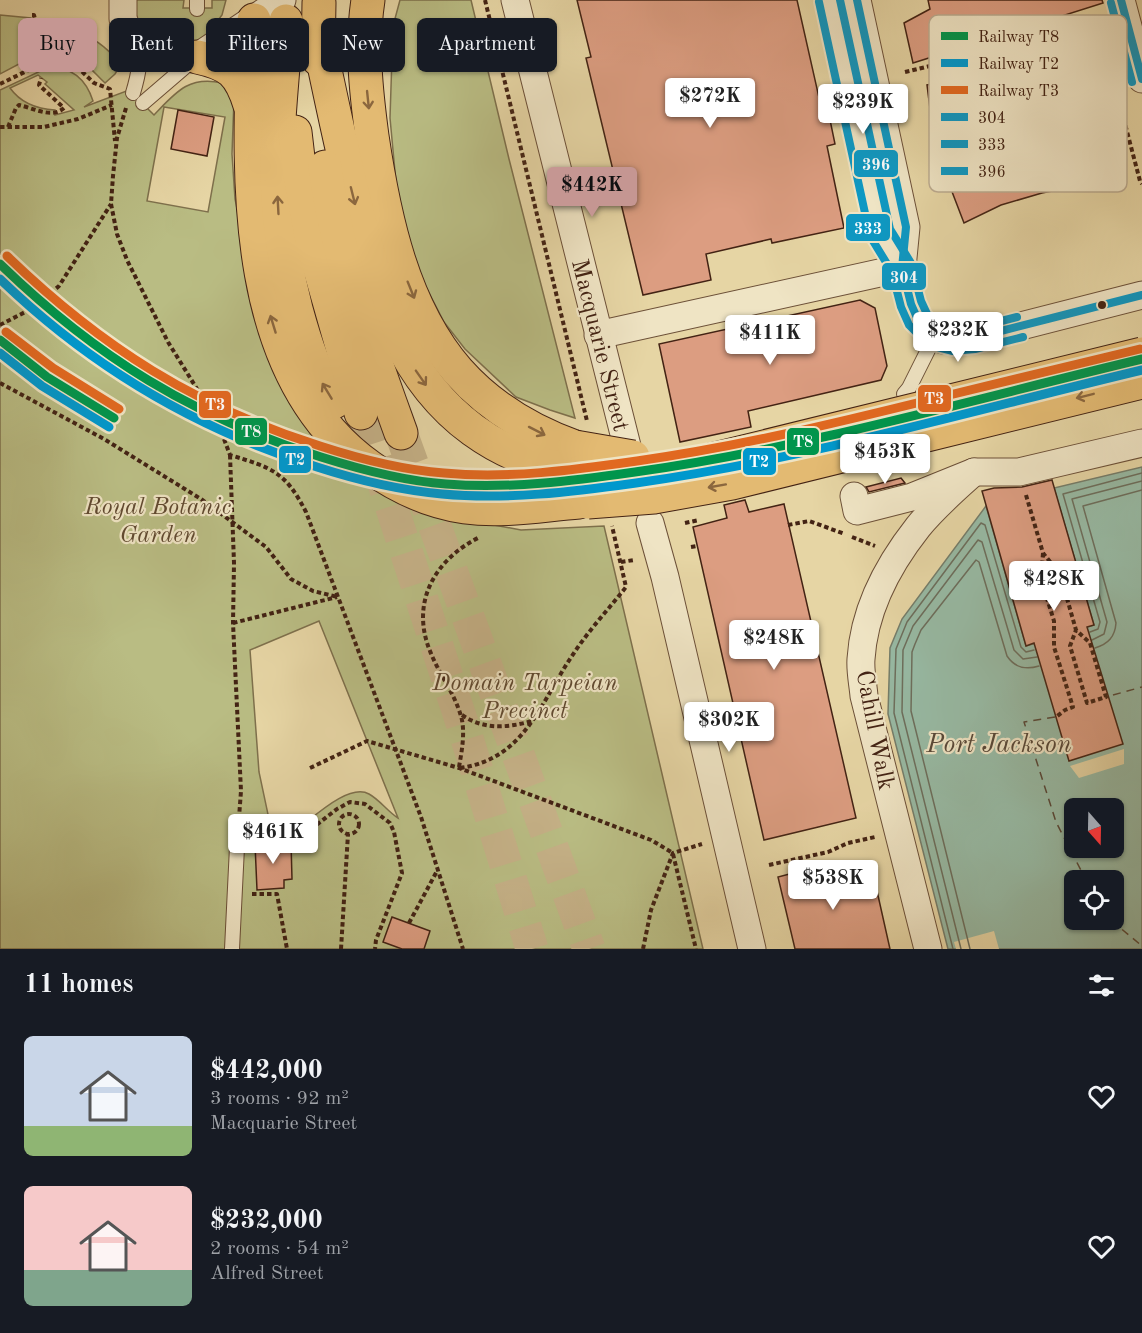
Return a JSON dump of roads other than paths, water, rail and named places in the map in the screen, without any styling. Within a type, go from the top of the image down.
[{"type":"highway","points":[[368,0],[365,60],[367,99],[375,154],[390,228],[418,308],[442,350],[457,370],[484,397],[542,434],[582,469],[654,497],[732,483],[1142,382]]},
{"type":"highway","points":[[319,3],[320,118],[337,234],[357,303],[401,433]]},
{"type":"highway","points":[[318,37],[350,182],[375,278],[400,342],[435,397],[456,417],[489,441],[516,456],[537,464],[582,469],[606,475],[652,473],[1142,354]]},
{"type":"highway","points":[[197,57],[212,60],[230,69],[242,83],[250,105]]},
{"type":"highway","points":[[252,72],[252,199],[260,263],[270,311],[280,345],[294,379],[306,401],[330,433],[359,460],[394,483],[439,501],[465,507],[495,509],[582,469]]},
{"type":"highway","points":[[282,72],[277,166],[284,259],[302,332],[315,369],[327,392],[344,416],[363,438],[393,461],[435,483],[483,494],[582,469]]},
{"type":"highway","points":[[289,72],[300,175],[312,241],[361,413]]},
{"type":"street","points":[[123,0],[123,18]]},
{"type":"street","name":"Macquarie Street","points":[[515,0],[627,446]]},
{"type":"street","points":[[830,0],[880,233],[902,268],[911,304],[926,328],[953,341],[972,339],[1142,295]]},
{"type":"street","points":[[857,0],[906,227],[902,268]]},
{"type":"street","points":[[1121,0],[1125,15]]},
{"type":"street","points":[[1127,23],[1142,79]]},
{"type":"street","points":[[194,57],[206,51]]},
{"type":"street","points":[[598,335],[902,268]]},
{"type":"street","points":[[854,496],[857,511],[912,497],[974,472],[1019,472],[1142,443]]},
{"type":"street","name":"Cahill Walk","points":[[928,949],[864,696],[861,661],[864,632],[872,605],[898,555],[919,525],[974,472]]},
{"type":"street","points":[[650,523],[668,587],[753,949]]},
{"type":"lane","points":[[139,72],[138,98],[175,72]]},
{"type":"lane","points":[[904,394],[909,388],[926,328]]},
{"type":"lane","points":[[232,949],[237,847]]},
{"type":"water","name":"Port Jackson","points":[[1142,467],[1142,949],[948,949],[888,714],[890,648],[902,619],[986,506],[1026,646],[1094,625],[1054,488]]},
{"type":"tunnel","points":[[361,413],[465,732],[532,949]]},
{"type":"tunnel","points":[[401,433],[589,949]]},
{"type":"rail line","name":"T3","points":[[7,256],[42,289],[115,346],[191,393],[232,413],[350,455],[413,469],[468,475],[541,473],[712,449],[823,425],[1140,349]]},
{"type":"rail line","name":"T8","points":[[0,264],[73,328],[148,380],[188,403],[274,441],[321,457],[383,474],[446,484],[493,486],[565,481],[699,462],[890,422],[1142,359]]},
{"type":"rail line","name":"T2","points":[[0,279],[70,340],[108,367],[187,414],[229,434],[272,452],[347,476],[410,490],[466,496],[563,492],[700,473],[827,447],[1142,370]]},
{"type":"rail line","name":"T3","points":[[6,332],[53,368],[119,409]]},
{"type":"rail line","name":"T8","points":[[0,340],[47,377],[114,418]]},
{"type":"rail line","name":"T2","points":[[0,353],[42,386],[109,427]]},
{"type":"park label","name":"Royal Botanic Garden","points":[[158,520]]},
{"type":"park label","name":"Domain Tarpeian Precinct","points":[[525,696]]}]
